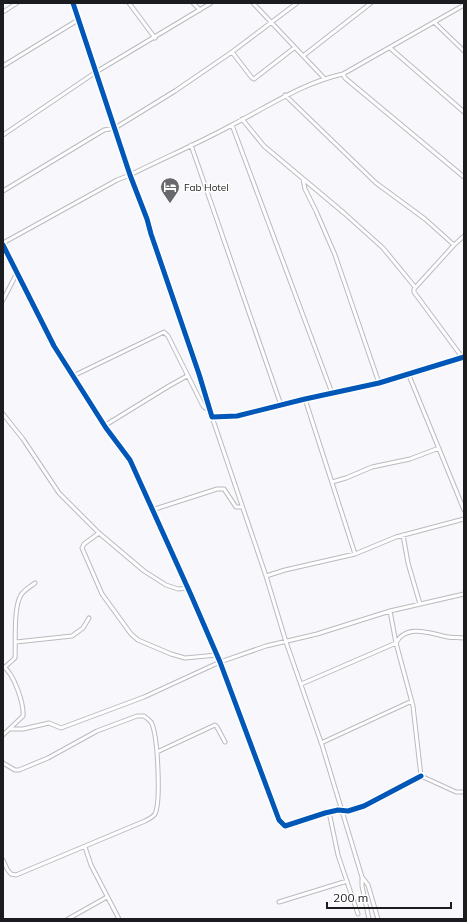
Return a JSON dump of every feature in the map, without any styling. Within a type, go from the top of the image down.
[{"type":"street","points":[[3,12],[17,3]]},
{"type":"street","points":[[73,3],[130,175],[147,219],[266,576],[286,642],[321,742],[362,877],[362,886],[369,919]]},
{"type":"street","points":[[129,3],[155,38]]},
{"type":"street","points":[[193,3],[200,10]]},
{"type":"street","points":[[3,135],[96,72],[155,38],[211,3]]},
{"type":"street","points":[[253,3],[324,78]]},
{"type":"street","points":[[3,192],[104,130],[115,128],[175,91],[232,52],[297,3]]},
{"type":"street","points":[[303,56],[371,3]]},
{"type":"street","points":[[421,776],[364,806],[348,811],[338,810],[329,812],[285,826],[279,820],[220,662],[130,460],[104,426],[54,346],[3,244],[117,180],[232,125],[285,95],[324,78],[343,74],[464,5]]},
{"type":"street","points":[[3,66],[78,20]]},
{"type":"street","points":[[434,22],[464,51]]},
{"type":"street","points":[[232,52],[254,79],[294,48]]},
{"type":"street","points":[[390,48],[464,112]]},
{"type":"street","points":[[343,74],[345,78],[464,177]]},
{"type":"street","points":[[285,95],[376,183],[425,219],[454,245]]},
{"type":"street","points":[[242,119],[264,146],[383,248],[415,287]]},
{"type":"street","points":[[232,125],[332,393]]},
{"type":"street","points":[[191,145],[281,405]]},
{"type":"street","points":[[303,179],[305,189],[335,255],[379,383]]},
{"type":"street","points":[[212,417],[237,416],[304,398],[379,383],[463,357],[414,292],[415,287],[464,236]]},
{"type":"street","points":[[3,300],[17,273]]},
{"type":"street","points":[[73,376],[164,332],[168,336],[203,406],[206,408],[210,407]]},
{"type":"street","points":[[408,374],[464,510]]},
{"type":"street","points":[[104,426],[168,386],[187,376]]},
{"type":"street","points":[[304,398],[354,554]]},
{"type":"street","points":[[3,414],[23,439],[59,493],[99,533],[144,570],[166,585],[178,589],[188,588]]},
{"type":"street","points":[[332,482],[372,467],[410,459],[439,448]]},
{"type":"street","points":[[152,510],[217,488],[224,489],[236,507],[242,507]]},
{"type":"street","points":[[266,576],[285,570],[354,554],[404,535],[464,519]]},
{"type":"street","points":[[99,533],[84,544],[82,548],[102,594],[130,634],[138,640],[171,654],[185,658],[217,655]]},
{"type":"street","points":[[404,535],[408,563],[420,604]]},
{"type":"street","points":[[3,735],[23,716],[24,709],[22,699],[4,666],[15,658],[18,602],[21,595],[35,583]]},
{"type":"street","points":[[10,729],[23,729],[49,723],[61,728],[144,697],[220,662],[266,646],[316,634],[390,611],[464,594]]},
{"type":"street","points":[[390,611],[396,643],[412,701],[421,776]]},
{"type":"street","points":[[16,642],[72,636],[83,628],[89,618]]},
{"type":"street","points":[[301,684],[396,643],[402,635],[409,632],[433,632],[448,637],[464,638]]},
{"type":"street","points":[[321,742],[412,701]]},
{"type":"street","points":[[3,763],[15,770],[19,770],[48,758],[97,731],[141,716],[147,718],[151,723],[156,742],[158,794],[154,815],[145,822],[16,875],[11,874],[3,860]]},
{"type":"street","points":[[157,752],[215,725],[225,742]]},
{"type":"street","points":[[421,776],[456,792],[464,792]]},
{"type":"street","points":[[329,812],[334,841],[358,914]]},
{"type":"street","points":[[85,847],[91,865],[119,919]]},
{"type":"street","points":[[362,877],[368,885],[378,919]]},
{"type":"street","points":[[279,902],[347,881]]},
{"type":"street","points":[[68,919],[107,897]]},
{"type":"cycle path","points":[[73,3],[130,175],[147,219],[212,417],[237,416],[379,383],[464,357]]},
{"type":"cycle path","points":[[3,245],[54,346],[106,428],[130,460],[220,662],[279,820],[285,826],[325,813],[338,810],[348,811],[364,806],[421,776]]},
{"type":"place","name":"Fab Hotel","points":[[170,204]]}]
